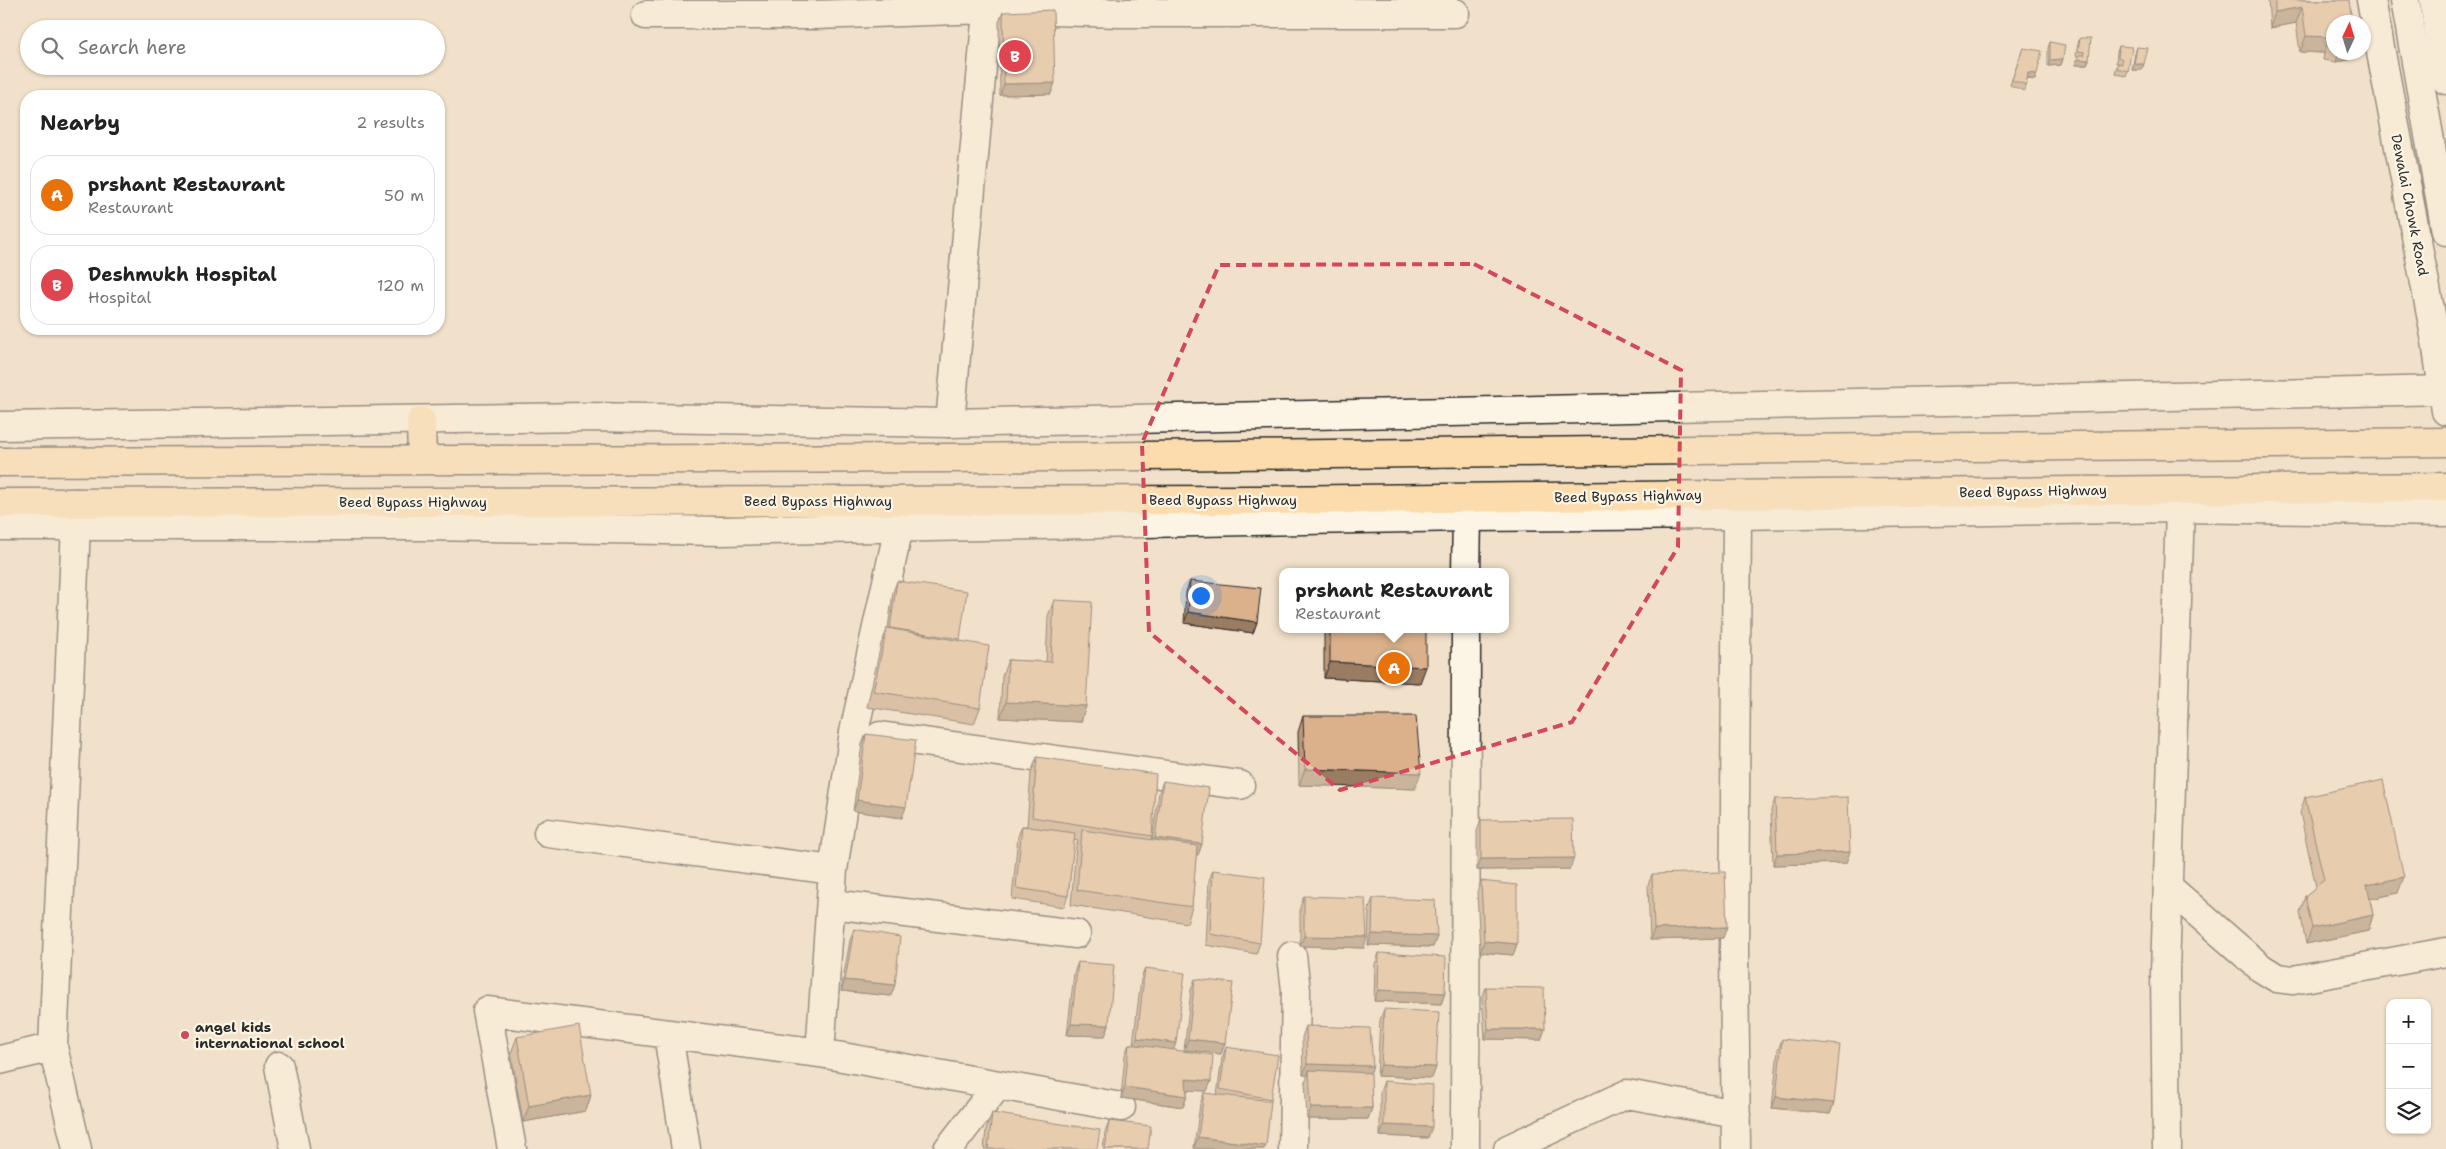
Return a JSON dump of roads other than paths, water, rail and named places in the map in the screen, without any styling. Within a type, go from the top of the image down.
[{"type":"highway","points":[[422,421],[422,460]]},
{"type":"highway","points":[[0,462],[879,458],[2446,442]]},
{"type":"highway","name":"Beed Bypass Highway","points":[[423,514],[878,501],[1262,500],[2446,487]]},
{"type":"highway","points":[[0,504],[77,515]]},
{"type":"street","name":"Dewalai Chowk Road","points":[[2371,0],[2445,397]]},
{"type":"street","points":[[2405,0],[2446,231]]},
{"type":"street","points":[[2434,0],[2446,80]]},
{"type":"street","points":[[950,423],[988,5]]},
{"type":"street","points":[[646,15],[816,7],[988,5],[1121,7],[1339,6],[1455,12]]},
{"type":"street","points":[[0,426],[586,417],[950,423],[2445,397]]},
{"type":"street","points":[[0,526],[77,515],[423,514],[722,531],[1466,517],[2180,508],[2446,512]]},
{"type":"street","points":[[2167,1149],[2165,972],[2180,508]]},
{"type":"street","points":[[77,515],[53,1047],[77,1149]]},
{"type":"street","points":[[1736,1149],[1734,951],[1737,515]]},
{"type":"street","points":[[1466,517],[1466,568]]},
{"type":"street","points":[[820,1053],[833,870],[854,732],[899,527]]},
{"type":"street","points":[[1465,1149],[1466,633]]},
{"type":"street","points":[[854,732],[1240,785]]},
{"type":"street","points":[[548,833],[833,870]]},
{"type":"street","points":[[2168,887],[2261,968],[2277,978],[2293,980],[2446,952]]},
{"type":"street","points":[[832,904],[1076,934]]},
{"type":"street","points":[[1292,956],[1296,990],[1293,1149]]},
{"type":"street","points":[[512,1149],[487,1012],[820,1053],[1121,1107]]},
{"type":"street","points":[[668,1034],[686,1149]]},
{"type":"street","points":[[0,1060],[53,1047]]},
{"type":"street","points":[[279,1066],[295,1149]]},
{"type":"street","points":[[948,1149],[998,1085]]},
{"type":"street","points":[[1508,1149],[1627,1094],[1736,1114]]},
{"type":"place","name":"Deshmukh Hospital","points":[[1015,56]]},
{"type":"place","name":"prshant Restaurant","points":[[1394,668]]},
{"type":"place","name":"angel kids international school","points":[[185,1035]]}]
